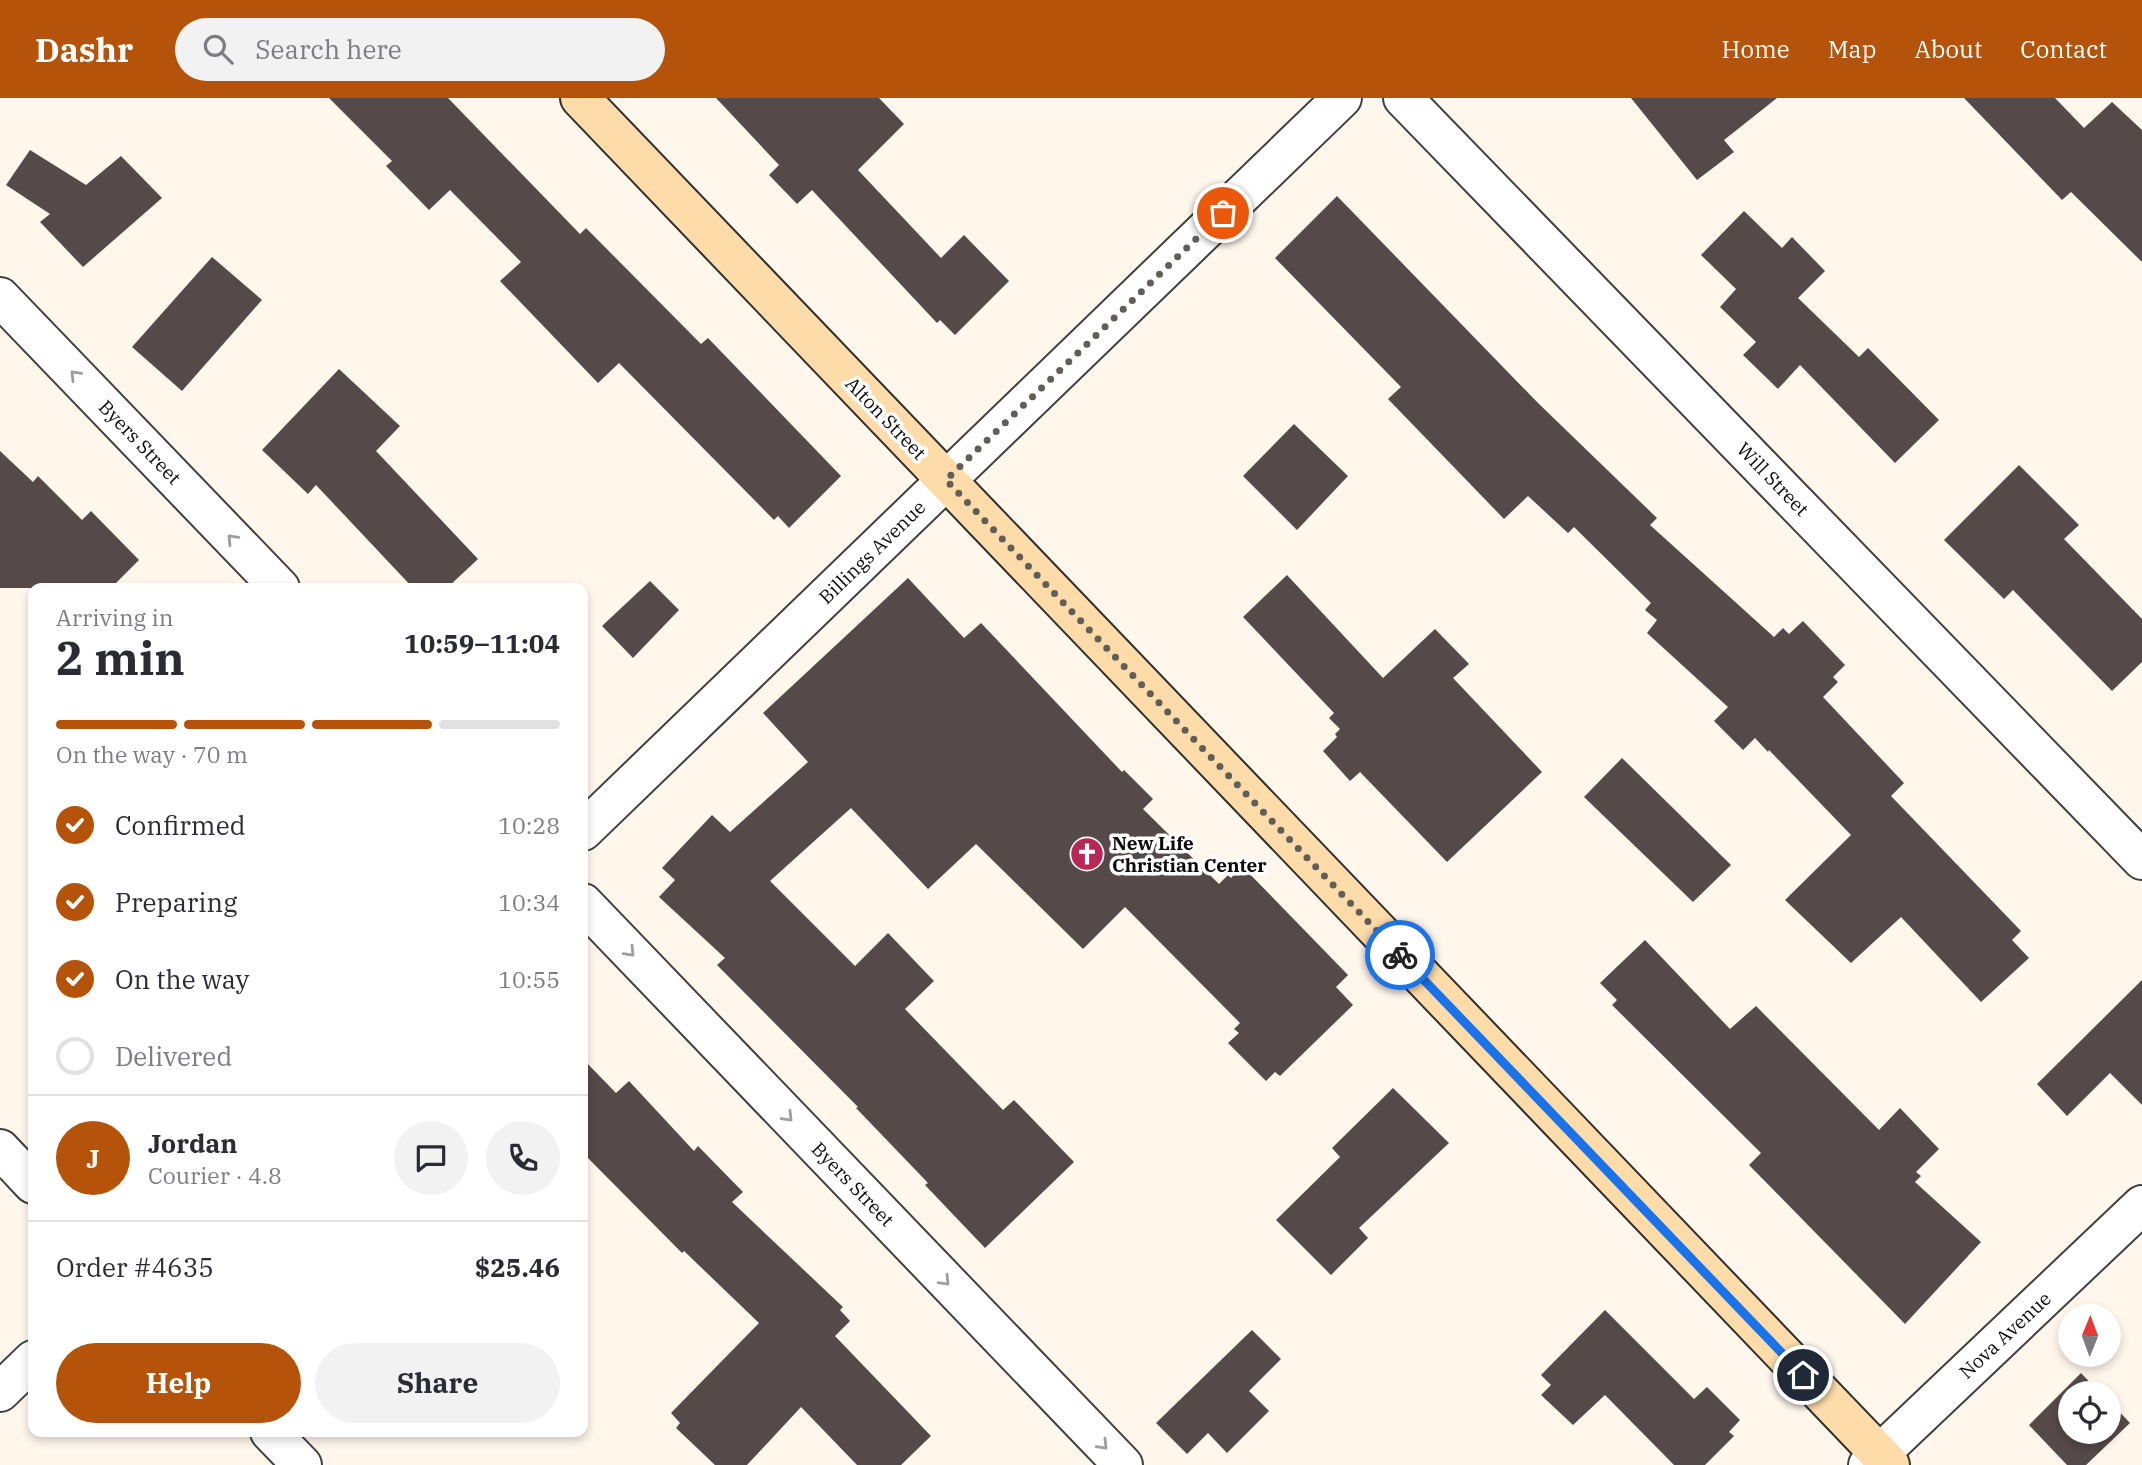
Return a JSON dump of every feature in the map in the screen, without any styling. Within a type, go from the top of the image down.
[{"type":"street","name":"Alton Street","points":[[580,98],[1879,1461]]},
{"type":"street","name":"Billings Avenue","points":[[588,826],[1342,98]]},
{"type":"street","name":"Will Street","points":[[1403,98],[2142,860]]},
{"type":"street","name":"Byers Street","points":[[0,297],[275,583]]},
{"type":"street","name":"Byers Street","points":[[588,908],[1123,1465]]},
{"type":"street","points":[[0,1149],[28,1179]]},
{"type":"street","name":"Nova Avenue","points":[[1879,1461],[2142,1206]]},
{"type":"street","points":[[0,1392],[28,1365]]},
{"type":"street","points":[[275,1437],[302,1465]]},
{"type":"building","points":[[329,98],[448,98],[580,234],[586,228],[701,344],[708,338],[841,476],[789,528],[778,516],[774,520],[619,363],[598,383],[500,281],[521,262],[450,190],[429,210],[386,166],[392,161]]},
{"type":"building","points":[[716,98],[879,98],[904,124],[858,170],[941,258],[964,235],[1009,281],[955,335],[940,320],[937,323],[812,190],[797,204],[769,175],[779,165]]},
{"type":"building","points":[[1631,98],[1777,98],[1724,140],[1734,152],[1697,180]]},
{"type":"building","points":[[1964,98],[2055,98],[2084,128],[2112,102],[2142,130],[2142,262],[2071,192],[2062,200]]},
{"type":"building","points":[[30,150],[86,185],[121,156],[162,198],[83,267],[40,222],[50,214],[6,185]]},
{"type":"building","points":[[1337,196],[1537,402],[1657,518],[1650,525],[1774,637],[1783,628],[1789,634],[1803,621],[1845,665],[1833,677],[1838,682],[1823,697],[1904,783],[1891,796],[2021,931],[2012,940],[2029,958],[1981,1002],[1901,917],[1851,963],[1785,900],[1851,835],[1755,738],[1743,750],[1714,721],[1728,707],[1647,633],[1657,620],[1645,610],[1651,603],[1574,527],[1568,533],[1528,496],[1504,519],[1388,399],[1401,387],[1275,258]]},
{"type":"building","points":[[1744,211],[1782,248],[1792,237],[1825,271],[1798,298],[1859,357],[1868,348],[1939,420],[1895,463],[1800,365],[1778,389],[1743,355],[1756,342],[1720,307],[1736,289],[1701,255]]},
{"type":"building","points":[[212,257],[262,300],[182,391],[132,347]]},
{"type":"building","points":[[339,369],[400,426],[376,451],[478,559],[452,583],[408,583],[316,485],[308,494],[262,450]]},
{"type":"building","points":[[1294,424],[1348,476],[1297,530],[1243,476]]},
{"type":"building","points":[[0,451],[33,482],[38,476],[82,520],[91,511],[139,560],[116,583],[28,583],[28,588],[0,588]]},
{"type":"building","points":[[2019,465],[2079,525],[2064,539],[2142,619],[2142,662],[2112,691],[2013,590],[2004,599],[1944,540]]},
{"type":"building","points":[[1287,575],[1383,678],[1435,629],[1469,664],[1453,678],[1542,772],[1447,862],[1360,772],[1350,781],[1323,751],[1337,737],[1335,734],[1340,729],[1329,718],[1334,713],[1243,617]]},
{"type":"building","points":[[908,578],[964,638],[981,623],[1122,772],[1124,770],[1153,799],[1143,809],[1219,884],[1228,875],[1231,878],[1242,866],[1348,975],[1336,987],[1353,1005],[1280,1076],[1275,1072],[1266,1081],[1228,1043],[1239,1033],[1234,1029],[1240,1023],[1125,907],[1083,949],[976,844],[928,889],[851,808],[770,881],[855,966],[888,933],[934,981],[905,1009],[1003,1110],[1014,1100],[1074,1162],[985,1248],[925,1185],[928,1183],[856,1108],[858,1107],[717,965],[725,958],[659,897],[675,880],[662,868],[712,815],[730,832],[808,762],[763,713]]},
{"type":"building","points":[[650,581],[679,610],[633,658],[602,626]]},
{"type":"building","points":[[1622,758],[1731,865],[1693,902],[1584,797]]},
{"type":"building","points":[[1645,940],[1730,1029],[1756,1006],[1879,1130],[1900,1108],[1939,1149],[1916,1172],[1921,1176],[1915,1182],[1981,1242],[1905,1324],[1749,1165],[1761,1153],[1612,1005],[1617,1000],[1600,983]]},
{"type":"building","points":[[2142,980],[2142,1105],[2110,1073],[2067,1116],[2037,1084]]},
{"type":"building","points":[[588,1064],[616,1093],[629,1081],[694,1151],[698,1146],[743,1192],[732,1202],[843,1307],[840,1310],[850,1321],[835,1336],[931,1436],[901,1465],[857,1465],[801,1407],[747,1465],[715,1465],[676,1428],[680,1423],[671,1413],[759,1323],[684,1251],[682,1253],[588,1158]]},
{"type":"building","points":[[1393,1088],[1449,1143],[1359,1228],[1368,1238],[1331,1275],[1276,1220],[1340,1157],[1332,1148]]},
{"type":"building","points":[[1605,1310],[1694,1399],[1707,1387],[1740,1420],[1729,1432],[1734,1436],[1705,1465],[1674,1465],[1605,1395],[1573,1425],[1541,1395],[1551,1385],[1541,1375]]},
{"type":"building","points":[[1252,1330],[1281,1359],[1249,1391],[1269,1411],[1227,1453],[1208,1433],[1187,1454],[1156,1423]]},
{"type":"building","points":[[2081,1373],[2089,1381],[2073,1381]]},
{"type":"building","points":[[2058,1396],[2058,1444],[2108,1444],[2086,1465],[2067,1465],[2029,1425]]},
{"type":"building","points":[[2121,1414],[2130,1423],[2121,1432]]},
{"type":"way so far","points":[[1223,213],[946,480],[1400,955]]},
{"type":"place","name":"New Life Christian Center","points":[[1087,854]]},
{"type":"route","points":[[1400,955],[1803,1375]]}]
